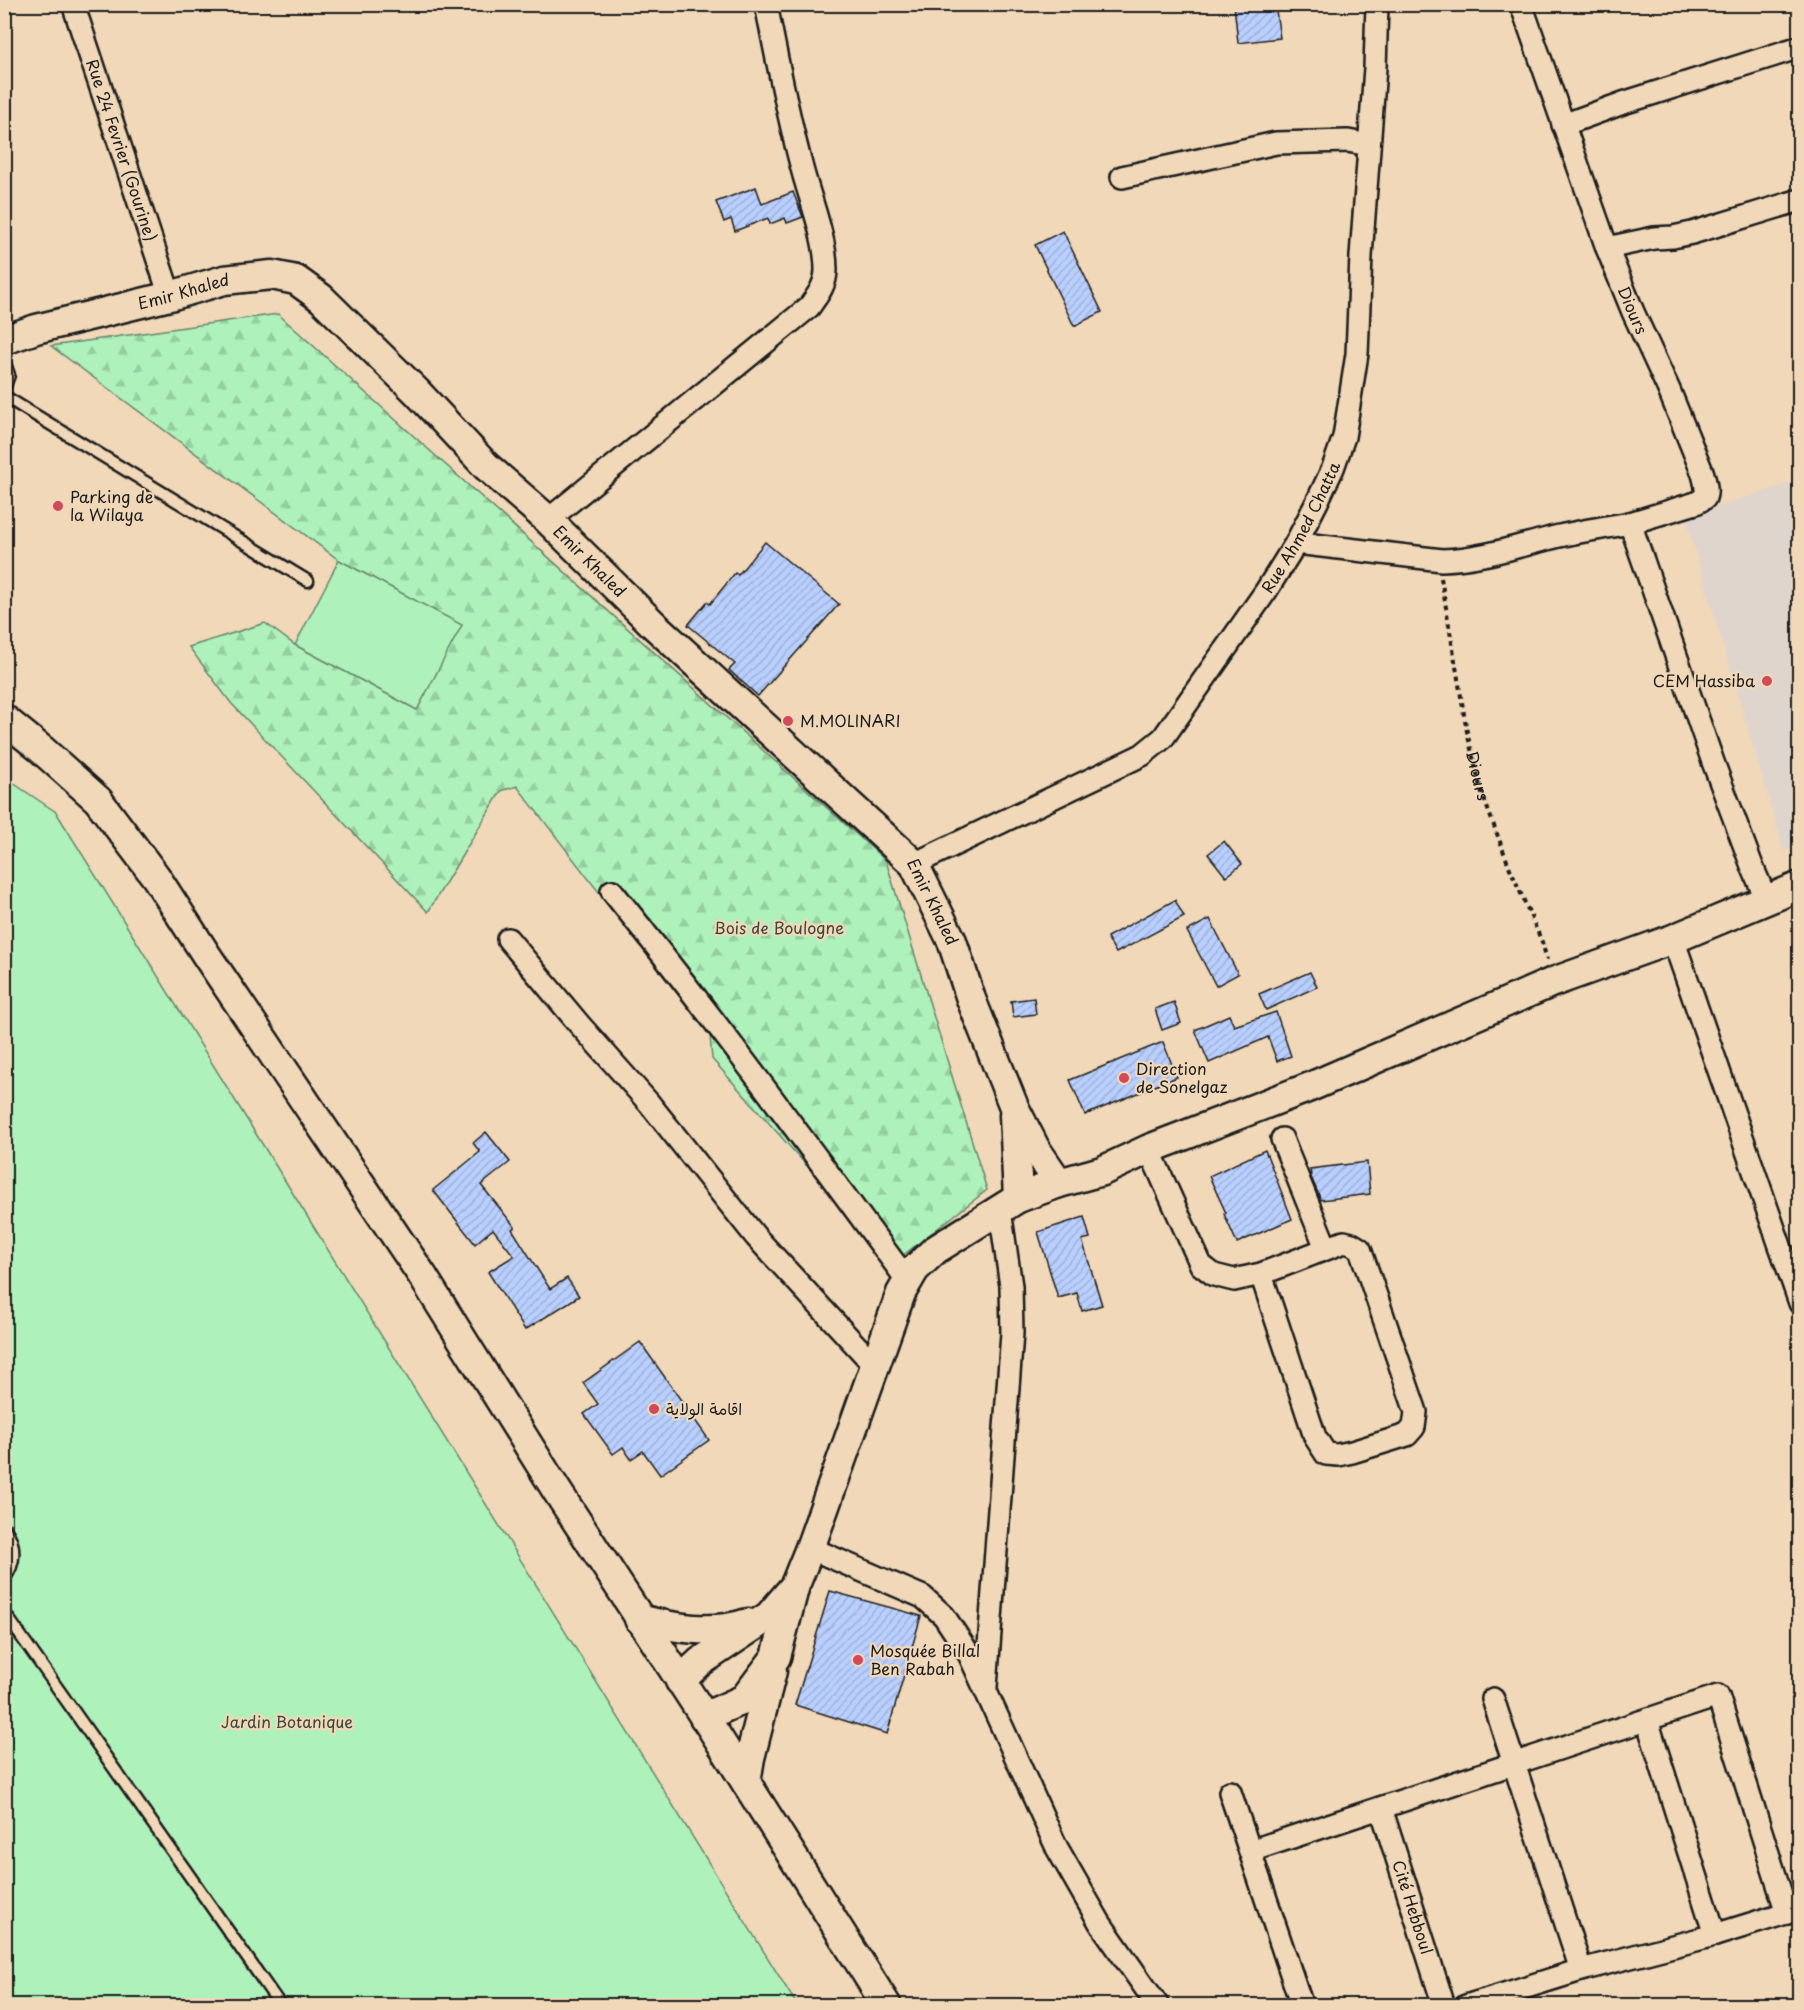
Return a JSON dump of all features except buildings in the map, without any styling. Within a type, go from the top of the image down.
[{"type":"street","name":"Rue 24 Fevrier (Gourine)","points":[[73,4],[170,296]]},
{"type":"street","points":[[548,520],[809,307],[822,289],[827,273],[825,252],[802,169],[766,4]]},
{"type":"street","name":"Rue Ahmed Chatta","points":[[914,864],[1142,755],[1163,738],[1236,636],[1296,543],[1325,485],[1344,437],[1357,354],[1377,4]]},
{"type":"street","name":"Diours","points":[[1296,543],[1442,560],[1463,560],[1549,538],[1630,523],[1696,503],[1705,498],[1707,493],[1703,474],[1608,248],[1521,4]]},
{"type":"street","points":[[1563,125],[1623,103],[1800,47]]},
{"type":"street","points":[[1122,177],[1276,143],[1348,141],[1369,145]]},
{"type":"street","points":[[1608,248],[1692,233],[1800,200]]},
{"type":"street","name":"Emir Khaled","points":[[4,340],[36,329],[170,296],[224,280],[272,275],[296,280],[321,298],[417,392],[486,466],[548,520],[654,625],[914,864],[952,941],[971,999],[1014,1107]]},
{"type":"street","points":[[1630,523],[1713,762],[1766,899]]},
{"type":"street","points":[[4,719],[98,800],[156,877],[422,1275],[887,2006]]},
{"type":"street","points":[[746,1782],[750,1758],[795,1585],[907,1280],[924,1258],[1009,1204],[1059,1183],[1102,1171],[1149,1149],[1310,1087],[1553,982],[1673,939],[1800,886]]},
{"type":"street","points":[[612,891],[682,977],[907,1280]]},
{"type":"street","points":[[508,939],[649,1103],[756,1237],[874,1365]]},
{"type":"street","points":[[1673,939],[1800,1303]]},
{"type":"street","points":[[1014,1107],[1035,1148],[1059,1183]]},
{"type":"street","points":[[986,1690],[1012,1333],[1009,1204],[1014,1107]]},
{"type":"street","points":[[1282,1139],[1326,1248]]},
{"type":"street","points":[[1149,1149],[1200,1265],[1214,1275],[1234,1280],[1261,1274],[1344,1242],[1360,1249],[1416,1412],[1414,1427],[1407,1435],[1352,1452],[1338,1455],[1326,1454],[1315,1437],[1261,1274]]},
{"type":"street","points":[[810,1548],[923,1597],[944,1616],[969,1654],[1057,1848],[1100,1923],[1158,2006]]},
{"type":"street","points":[[680,1680],[708,1656],[769,1616],[795,1585]]},
{"type":"street","points":[[639,1619],[667,1626],[711,1630],[741,1625],[769,1616]]},
{"type":"street","points":[[704,1717],[744,1699],[776,1657]]},
{"type":"street","points":[[1250,1851],[1718,1696],[1793,1911],[1715,1935],[1581,1970],[1466,2006]]},
{"type":"street","points":[[1493,1700],[1581,1970]]},
{"type":"street","points":[[1647,1720],[1715,1935]]},
{"type":"street","points":[[1230,1792],[1302,2006]]},
{"type":"street","name":"Cité Hebboul","points":[[1381,1808],[1444,2006]]},
{"type":"lane","points":[[4,360],[9,375],[4,389]]},
{"type":"lane","points":[[4,396],[308,581]]},
{"type":"lane","points":[[4,1528],[13,1545],[14,1559],[4,1579]]},
{"type":"lane","points":[[4,1612],[281,2006]]},
{"type":"path","name":"Diours","points":[[1442,560],[1441,581],[1467,732],[1481,791],[1509,866],[1542,942],[1553,982]]},
{"type":"shaded area","name":"CEM Hassiba","points":[[1799,480],[1800,845],[1784,851],[1685,517]]},
{"type":"green space","name":"Bois de Boulogne","points":[[278,314],[886,861],[987,1190],[893,1263],[712,1059],[710,1036],[517,786],[501,791],[428,912],[231,703],[189,647],[265,623],[295,645],[417,710],[461,625],[339,560],[51,346]]},
{"type":"green space","points":[[339,560],[462,625],[417,710],[295,645]]},
{"type":"green space","name":"Jardin Botanique","points":[[4,777],[56,812],[797,2005],[5,2005]]},
{"type":"place","name":"Parking de la Wilaya","points":[[58,506]]},
{"type":"place","name":"CEM Hassiba","points":[[1767,681]]},
{"type":"place","name":"M.MOLINARI","points":[[788,721]]},
{"type":"place","name":"Direction de Sonelgaz","points":[[1124,1078]]},
{"type":"place","name":"اقامة الولاية","points":[[654,1409]]},
{"type":"place","name":"Mosquée Billal Ben Rabah","points":[[858,1660]]}]
